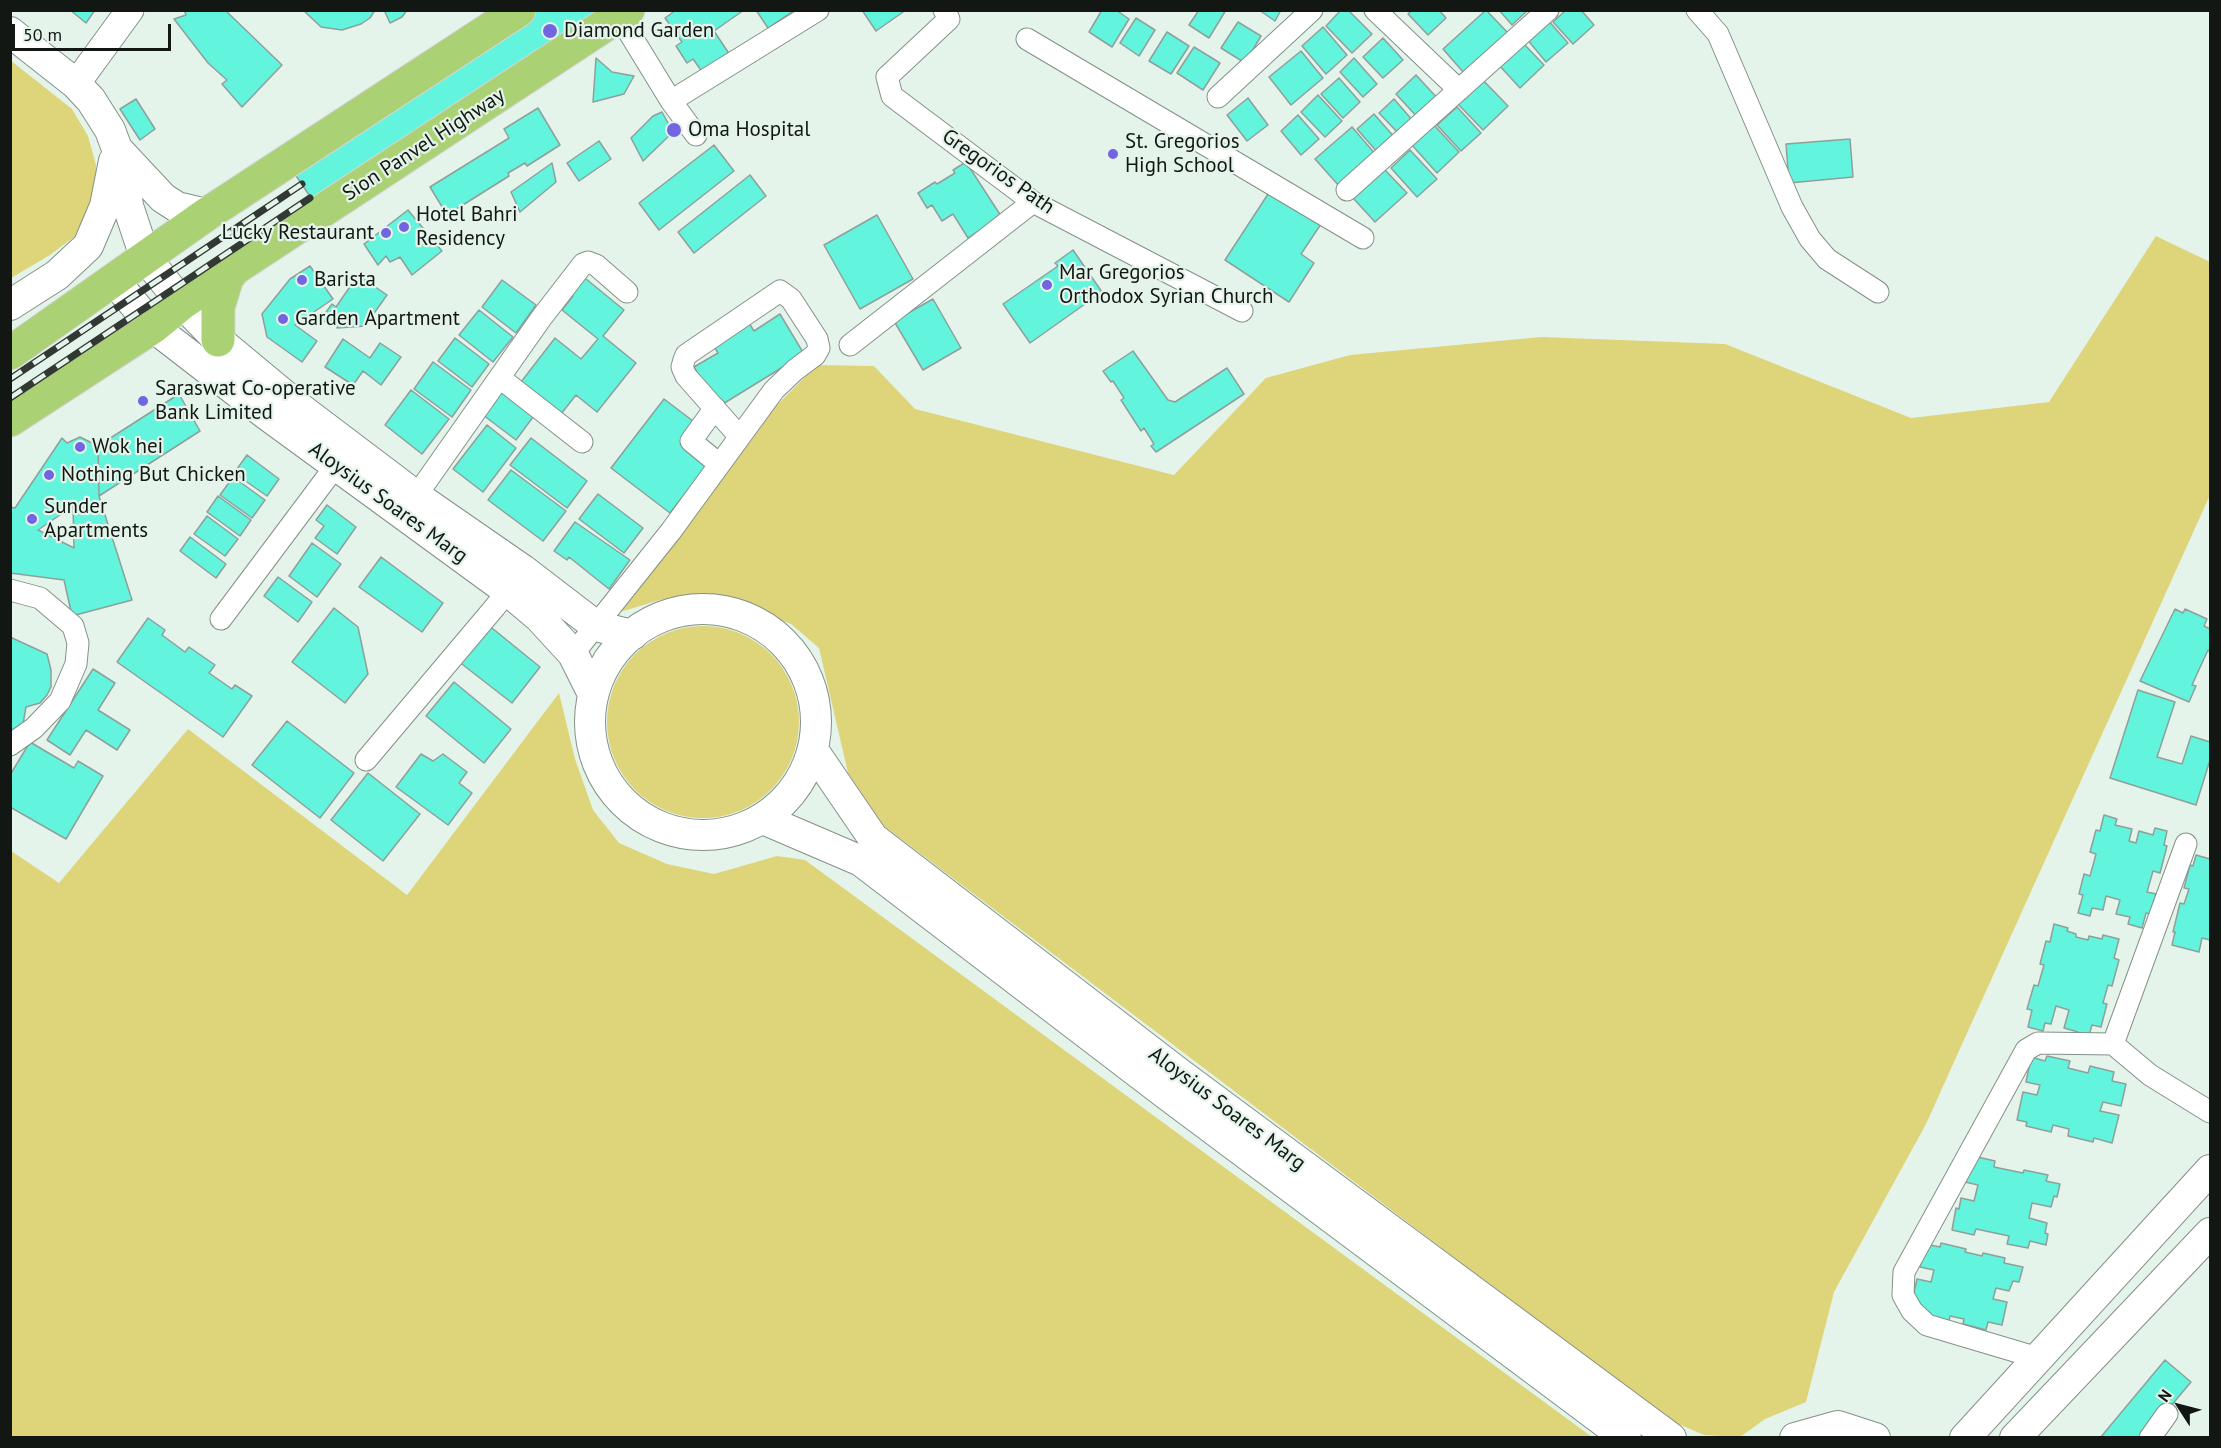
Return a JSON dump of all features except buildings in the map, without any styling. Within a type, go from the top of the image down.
[{"type":"highway","points":[[10,352],[207,214],[519,10]]},
{"type":"highway","name":"Sion Panvel Highway","points":[[10,420],[153,327],[182,303],[624,14]]},
{"type":"highway","points":[[218,340],[218,307],[226,278],[234,269]]},
{"type":"main road","points":[[10,32],[76,84],[110,130],[117,149],[128,206],[145,257]]},
{"type":"main road","points":[[117,149],[163,198],[177,207],[207,214]]},
{"type":"main road","points":[[10,305],[57,275],[88,246],[105,206],[117,149]]},
{"type":"main road","name":"Aloysius Soares Marg","points":[[145,257],[182,303],[218,340],[237,373]]},
{"type":"main road","name":"Aloysius Soares Marg","points":[[113,279],[153,327],[237,373],[344,456],[515,581],[596,626],[632,635]]},
{"type":"main road","name":"Aloysius Soares Marg","points":[[515,581],[539,617],[573,654],[593,694]]},
{"type":"main road","points":[[697,609],[732,612],[764,627],[791,650],[809,680],[816,715],[813,750],[802,777],[785,801],[763,819],[727,834],[689,835],[652,824],[621,802],[600,770],[590,732],[593,694],[608,661],[632,635],[663,617],[697,609]]},
{"type":"main road","name":"Aloysius Soares Marg","points":[[813,750],[873,838],[1173,1084]]},
{"type":"main road","name":"Aloysius Soares Marg","points":[[763,819],[861,861],[1295,1174],[1628,1428],[1671,1437]]},
{"type":"main road","points":[[1965,1437],[2211,1170]]},
{"type":"main road","points":[[2015,1437],[2211,1233]]},
{"type":"main road","points":[[1796,1437],[1838,1426],[1875,1437]]},
{"type":"street","points":[[76,84],[130,10]]},
{"type":"street","points":[[671,101],[818,10]]},
{"type":"street","name":"Gregorios Path","points":[[944,10],[949,19],[887,77],[892,96],[1033,202],[1242,311]]},
{"type":"street","points":[[1218,97],[1312,10]]},
{"type":"street","points":[[1375,10],[1459,90]]},
{"type":"street","points":[[1347,190],[1548,10]]},
{"type":"street","points":[[1697,10],[1718,34],[1792,207],[1809,239],[1827,259],[1878,292]]},
{"type":"street","points":[[624,14],[671,101],[696,135]]},
{"type":"street","points":[[1027,39],[1363,238]]},
{"type":"street","points":[[850,345],[1033,202]]},
{"type":"street","points":[[410,505],[542,317],[583,264],[588,262],[596,266],[627,292]]},
{"type":"street","points":[[573,654],[671,531],[774,390],[815,355],[819,348],[817,339],[787,294],[780,291],[686,355],[682,367],[686,376],[739,436]]},
{"type":"street","points":[[500,378],[582,442]]},
{"type":"street","points":[[715,408],[691,441],[719,464]]},
{"type":"street","points":[[221,619],[344,456]]},
{"type":"street","points":[[366,760],[515,581]]},
{"type":"street","points":[[10,590],[40,598],[73,626],[78,643],[76,664],[60,701],[34,728],[10,745]]},
{"type":"street","points":[[2113,1044],[2186,844]]},
{"type":"street","points":[[2038,1358],[1927,1325],[1912,1311],[1903,1295],[1904,1272],[2026,1050],[2038,1042],[2113,1044],[2150,1075],[2211,1112]]},
{"type":"street","points":[[2150,1437],[2167,1414]]},
{"type":"shaded area","points":[[10,60],[72,109],[88,136],[96,165],[97,196],[75,236],[50,255],[11,278]]},
{"type":"shaded area","points":[[2156,236],[2210,262],[2210,495],[1926,1124],[1834,1292],[1806,1402],[1765,1419],[1740,1437],[1704,1435],[1669,1420],[884,826],[848,773],[819,648],[791,624],[718,595],[660,600],[620,612],[773,409],[817,365],[874,366],[915,409],[1174,475],[1266,378],[1350,355],[1541,337],[1725,344],[1911,418],[2049,402]]},
{"type":"shaded area","points":[[703,626],[722,628],[740,634],[771,654],[791,685],[797,703],[799,722],[797,741],[791,759],[771,790],[740,810],[722,816],[703,818],[684,816],[666,810],[635,790],[615,759],[609,741],[607,722],[609,703],[615,685],[635,654],[666,634],[684,628]]},
{"type":"shaded area","points":[[559,693],[575,759],[593,810],[619,843],[667,864],[714,874],[777,856],[805,860],[1592,1437],[11,1437],[11,851],[59,883],[188,729],[407,895]]},
{"type":"railway","points":[[10,379],[302,184]]},
{"type":"railway","points":[[10,398],[310,198]]},
{"type":"place","name":"Diamond Garden","points":[[550,31]]},
{"type":"place","name":"Oma Hospital","points":[[674,130]]},
{"type":"place","name":"St. Gregorios High School","points":[[1113,154]]},
{"type":"place","name":"Hotel Bahri Residency","points":[[404,227]]},
{"type":"place","name":"Lucky Restaurant","points":[[386,233]]},
{"type":"place","name":"Barista","points":[[302,280]]},
{"type":"place","name":"Mar Gregorios Orthodox Syrian Church","points":[[1047,285]]},
{"type":"place","name":"Garden Apartment","points":[[283,319]]},
{"type":"place","name":"Saraswat Co-operative Bank Limited","points":[[143,401]]},
{"type":"place","name":"Wok hei","points":[[80,447]]},
{"type":"place","name":"Nothing But Chicken","points":[[49,475]]},
{"type":"place","name":"Sunder Apartments","points":[[32,519]]}]
